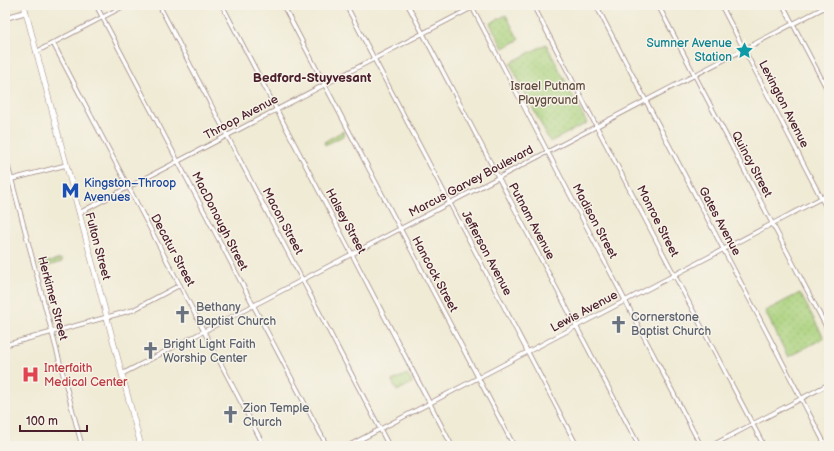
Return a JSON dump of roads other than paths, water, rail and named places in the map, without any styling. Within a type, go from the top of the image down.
[{"type":"main road","name":"Fulton Street","points":[[24,5],[141,446]]},
{"type":"street","name":"MacDonough Street","points":[[96,5],[327,446]]},
{"type":"street","points":[[36,52],[126,5]]},
{"type":"street","name":"Macon Street","points":[[159,5],[389,446]]},
{"type":"street","name":"Halsey Street","points":[[222,5],[452,446]]},
{"type":"street","name":"Hancock Street","points":[[284,5],[514,446]]},
{"type":"street","name":"Jefferson Avenue","points":[[346,5],[576,446]]},
{"type":"street","name":"Putnam Avenue","points":[[408,5],[639,446]]},
{"type":"street","name":"Throop Avenue","points":[[79,213],[374,59],[471,6],[477,5]]},
{"type":"street","name":"Monroe Street","points":[[533,5],[764,446]]},
{"type":"street","name":"Gates Avenue","points":[[596,5],[826,446]]},
{"type":"street","name":"Quincy Street","points":[[658,5],[829,332]]},
{"type":"street","name":"Lexington Avenue","points":[[721,5],[829,213]]},
{"type":"street","points":[[783,5],[829,93]]},
{"type":"street","name":"Marcus Garvey Boulevard","points":[[122,374],[828,5]]},
{"type":"street","name":"Madison Street","points":[[471,6],[701,446]]},
{"type":"street","points":[[5,18],[26,12]]},
{"type":"street","name":"Decatur Street","points":[[53,43],[264,446]]},
{"type":"street","name":"Herkimer Street","points":[[5,155],[82,446]]},
{"type":"street","points":[[5,181],[66,165]]},
{"type":"street","name":"Lewis Avenue","points":[[348,446],[829,194]]},
{"type":"street","points":[[5,345],[133,310],[180,285]]},
{"type":"street","points":[[711,446],[829,384]]},
{"type":"place","name":"Sumner Avenue Station","points":[[745,50]]},
{"type":"place","name":"Kingston–Throop Avenues","points":[[71,190]]},
{"type":"place","name":"Bethany Baptist Church","points":[[183,314]]},
{"type":"place","name":"Cornerstone Baptist Church","points":[[618,324]]},
{"type":"place","name":"Bright Light Faith Worship Center","points":[[150,351]]},
{"type":"place","name":"Interfaith Medical Center","points":[[31,375]]},
{"type":"place","name":"Zion Temple Church","points":[[230,415]]},
{"type":"district","name":"Bedford-Stuyvesant","points":[[312,77]]},
{"type":"park label","name":"Israel Putnam Playground","points":[[548,93]]}]
